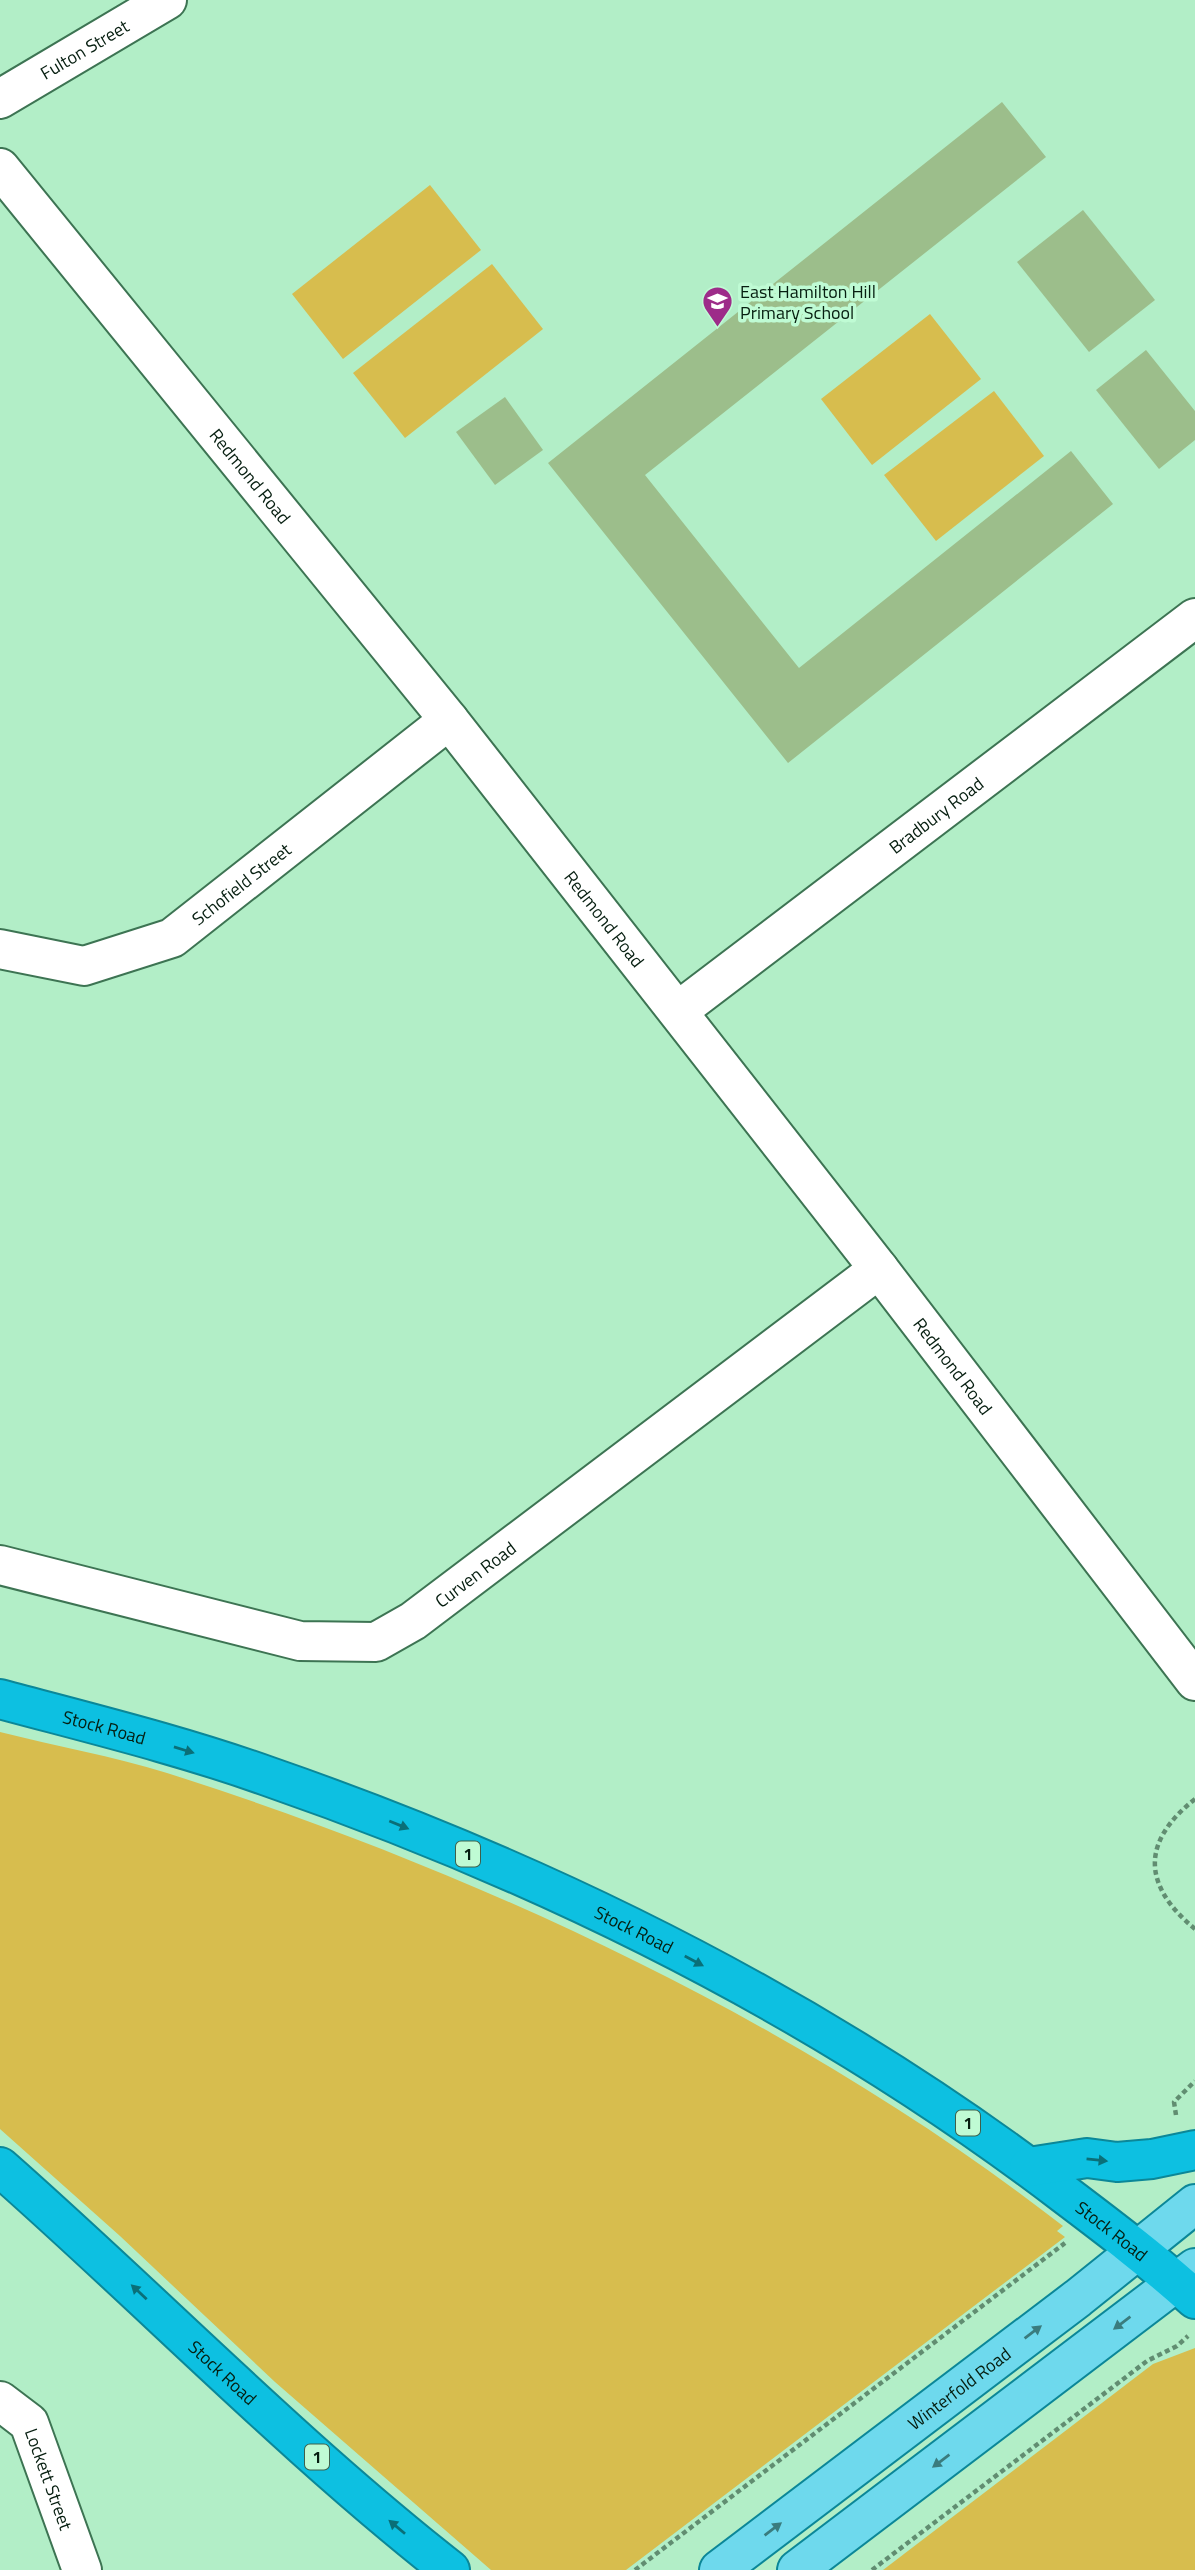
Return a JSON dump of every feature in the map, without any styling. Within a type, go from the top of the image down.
[{"type":"highway","name":"Stock Road","points":[[0,1699],[266,1775],[396,1824],[530,1880],[649,1937],[775,2003],[905,2081],[1029,2167],[1190,2296]]},
{"type":"highway","points":[[1029,2167],[1087,2158],[1117,2162],[1153,2159],[1186,2135]]},
{"type":"highway","name":"Stock Road","points":[[0,2168],[314,2454],[398,2529],[450,2570]]},
{"type":"main road","name":"Winterfold Road","points":[[719,2570],[1195,2204]]},
{"type":"main road","points":[[797,2570],[1190,2296]]},
{"type":"street","name":"Fulton Street","points":[[0,99],[167,0]]},
{"type":"street","name":"Redmond Road","points":[[0,168],[449,720],[879,1269],[1195,1681]]},
{"type":"street","name":"Bradbury Road","points":[[678,1012],[1189,634]]},
{"type":"street","name":"Schofield Street","points":[[0,949],[85,966],[172,938],[449,720]]},
{"type":"street","name":"Curven Road","points":[[0,1565],[300,1641],[376,1642],[413,1621],[879,1269]]},
{"type":"street","name":"Lockett Street","points":[[0,2401],[29,2423],[82,2570]]},
{"type":"path","points":[[1195,1799],[1168,1823],[1155,1848],[1156,1877],[1175,1910],[1195,1929]]},
{"type":"path","points":[[1186,2135],[1174,2102],[1195,2081]]},
{"type":"path","points":[[635,2570],[1068,2241]]},
{"type":"path","points":[[872,2570],[1147,2361],[1177,2346],[1190,2296]]},
{"type":"shaded area","points":[[430,185],[481,250],[343,359],[292,294]]},
{"type":"shaded area","points":[[492,264],[543,329],[405,438],[353,373]]},
{"type":"shaded area","points":[[930,314],[981,379],[872,465],[821,399]]},
{"type":"shaded area","points":[[994,391],[1044,456],[936,541],[884,475]]},
{"type":"shaded area","points":[[0,1732],[147,1767],[284,1813],[402,1857],[635,1961],[748,2020],[858,2084],[963,2153],[1063,2226],[1057,2231],[1065,2237],[626,2570],[491,2570],[275,2382],[120,2236],[0,2129]]},
{"type":"shaded area","points":[[1195,2348],[1195,2570],[883,2570],[1153,2364]]},
{"type":"building","points":[[1002,102],[1046,157],[645,475],[799,668],[1071,451],[1113,504],[788,763],[548,463]]},
{"type":"building","points":[[1083,210],[1155,300],[1089,352],[1017,262]]},
{"type":"building","points":[[1146,350],[1195,411],[1195,440],[1159,469],[1096,390]]},
{"type":"building","points":[[505,397],[543,450],[495,485],[456,432]]},
{"type":"place","name":"East Hamilton Hill Primary School","points":[[717,328]]}]
